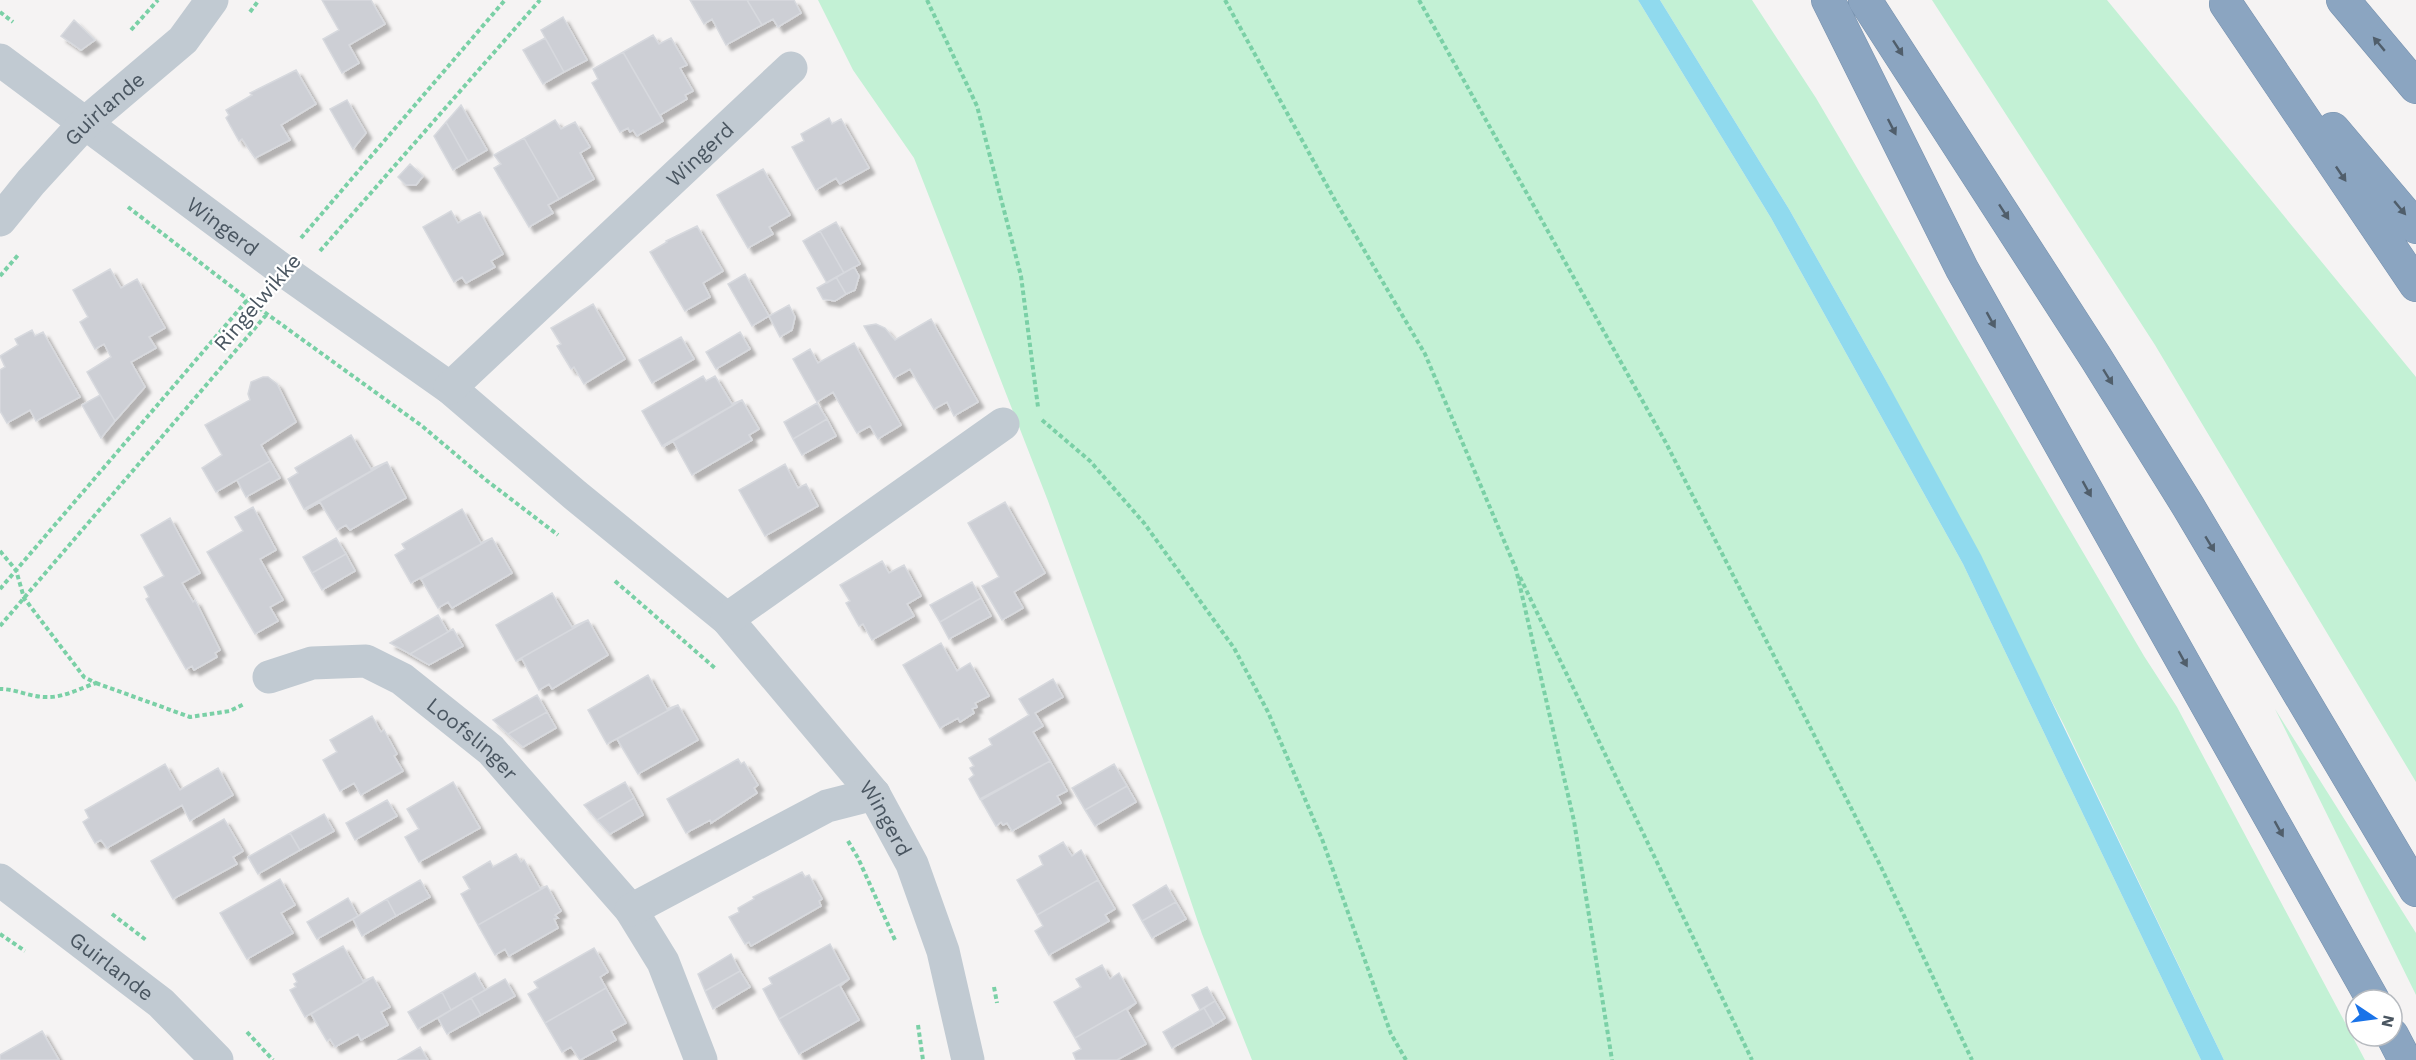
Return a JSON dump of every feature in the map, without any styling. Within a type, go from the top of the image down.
[{"type":"highway","points":[[1828,0],[1962,269],[2366,988]]},
{"type":"highway","points":[[1865,0],[2013,226],[2188,506],[2416,890]]},
{"type":"highway","points":[[2343,0],[2416,87]]},
{"type":"highway","points":[[2224,2],[2416,227]]},
{"type":"highway","points":[[2224,2],[2416,285]]},
{"type":"street","name":"Guirlande","points":[[0,220],[84,124],[183,40],[212,0]]},
{"type":"street","name":"Wingerd","points":[[0,60],[297,280],[450,388],[575,495],[727,619],[874,794],[912,864],[943,951],[968,1060]]},
{"type":"street","name":"Wingerd","points":[[450,388],[791,68]]},
{"type":"street","points":[[727,619],[1003,424]]},
{"type":"street","name":"Loofslinger","points":[[268,677],[312,663],[366,661],[402,679],[490,750],[631,910],[663,962],[701,1060]]},
{"type":"street","points":[[631,910],[827,806],[874,794]]},
{"type":"street","name":"Guirlande","points":[[0,880],[161,1003],[218,1060]]},
{"type":"path","name":"Ringelwikke","points":[[0,626],[540,0]]},
{"type":"path","points":[[927,0],[977,106],[1021,276],[1040,418],[1090,461],[1144,523],[1234,648],[1268,712],[1322,839],[1391,1034],[1406,1060]]},
{"type":"path","points":[[1225,0],[1336,202],[1425,354],[1516,569],[1752,1060]]},
{"type":"path","points":[[1419,0],[1666,443],[1881,867],[1972,1060]]},
{"type":"path","points":[[126,206],[267,314],[404,412],[486,480],[565,540]]},
{"type":"path","points":[[0,551],[16,570],[24,598],[84,677],[96,683],[190,717],[230,711],[250,701],[268,677]]},
{"type":"path","points":[[1516,569],[1575,821],[1612,1060]]},
{"type":"path","points":[[609,576],[718,671]]},
{"type":"path","points":[[0,689],[11,689],[46,697],[60,696],[96,683]]},
{"type":"path","points":[[827,806],[858,858],[896,941]]},
{"type":"path","points":[[916,1015],[923,1060]]},
{"type":"green space","points":[[818,0],[1638,0],[1771,218],[1963,564],[2201,1060],[1252,1060],[1202,934],[1048,501],[914,158],[853,70]]},
{"type":"green space","points":[[1660,0],[1752,0],[1816,98],[2144,656],[2177,707],[2344,1021],[2344,1048],[2359,1048],[2365,1060],[2224,1060],[2064,725],[1883,375],[1789,209]]},
{"type":"green space","points":[[1932,0],[2107,0],[2416,377],[2416,782],[2155,345]]},
{"type":"green space","points":[[2275,709],[2416,933],[2416,995]]},
{"type":"water","points":[[1638,0],[1660,0],[1789,209],[1883,375],[1981,555],[2224,1060],[2201,1060],[1963,564],[1771,218]]},
{"type":"building","points":[[322,0],[371,0],[385,24],[349,45],[359,63],[342,73],[323,39],[339,30]]},
{"type":"building","points":[[690,0],[747,0],[762,25],[726,45],[712,19],[704,24]]},
{"type":"building","points":[[747,0],[794,0],[801,13],[778,27],[773,19],[762,25]]},
{"type":"building","points":[[563,17],[587,60],[564,72],[541,30]]},
{"type":"building","points":[[74,20],[95,40],[81,50],[61,36]]},
{"type":"building","points":[[653,35],[659,44],[671,38],[687,65],[680,68],[693,91],[685,95],[687,99],[660,115],[663,121],[623,52]]},
{"type":"building","points":[[545,38],[564,72],[543,84],[523,50]]},
{"type":"building","points":[[623,52],[663,121],[637,136],[633,130],[630,132],[628,128],[620,132],[592,83],[598,79],[593,69]]},
{"type":"building","points":[[296,70],[316,104],[281,125],[290,140],[255,158],[242,139],[239,141],[226,118],[229,115],[226,110],[252,95],[250,93]]},
{"type":"building","points":[[347,100],[366,133],[353,149],[330,109]]},
{"type":"building","points":[[461,105],[487,150],[468,161],[446,122]]},
{"type":"building","points":[[829,118],[832,124],[841,119],[869,168],[840,184],[836,178],[816,190],[792,147],[804,141],[801,134]]},
{"type":"building","points":[[555,120],[561,129],[575,122],[590,147],[580,153],[594,179],[559,199],[524,138]]},
{"type":"building","points":[[446,122],[468,161],[453,170],[434,136]]},
{"type":"building","points":[[524,138],[559,199],[548,205],[553,213],[529,227],[494,168],[501,164],[494,155]]},
{"type":"building","points":[[410,164],[423,176],[416,185],[406,185],[398,177]]},
{"type":"building","points":[[763,169],[790,215],[769,227],[773,234],[748,248],[717,195]]},
{"type":"building","points":[[451,211],[458,223],[480,212],[503,254],[491,261],[495,267],[466,283],[462,277],[454,282],[423,227]]},
{"type":"building","points":[[836,222],[860,264],[844,273],[820,231]]},
{"type":"building","points":[[697,226],[723,271],[703,283],[710,297],[685,311],[650,252],[666,241]]},
{"type":"building","points":[[820,231],[844,273],[827,283],[803,241]]},
{"type":"building","points":[[854,267],[859,276],[855,290],[846,294],[836,277]]},
{"type":"building","points":[[110,269],[121,288],[137,279],[165,328],[149,337],[156,348],[131,362],[145,387],[115,421],[87,372],[111,357],[104,344],[95,349],[80,322],[88,317],[73,290]]},
{"type":"building","points":[[745,274],[769,316],[752,326],[728,284]]},
{"type":"building","points":[[836,277],[846,294],[835,301],[823,299],[817,288]]},
{"type":"building","points":[[593,304],[625,359],[584,384],[574,367],[571,369],[557,346],[561,344],[551,328]]},
{"type":"building","points":[[789,305],[795,317],[792,330],[780,337],[769,316]]},
{"type":"building","points":[[931,319],[978,402],[954,416],[947,402],[934,409],[910,369],[894,378],[864,326],[876,324],[885,328],[895,340]]},
{"type":"building","points":[[32,330],[35,336],[43,332],[80,397],[36,421],[30,410],[7,423],[0,411],[0,370],[5,367],[0,356],[18,345],[15,339]]},
{"type":"building","points":[[740,332],[750,349],[716,369],[706,352]]},
{"type":"building","points":[[681,337],[694,359],[652,383],[639,360]]},
{"type":"building","points":[[854,343],[901,425],[878,439],[870,426],[857,433],[833,392],[817,402],[793,359],[810,349],[818,363]]},
{"type":"building","points":[[703,376],[706,381],[715,376],[732,404],[742,400],[662,446],[642,411]]},
{"type":"building","points":[[268,377],[277,384],[296,422],[261,445],[270,461],[216,492],[202,468],[222,455],[205,425],[250,400],[248,394],[251,382]]},
{"type":"building","points":[[100,395],[115,421],[101,438],[82,405]]},
{"type":"building","points":[[742,400],[759,429],[749,435],[752,440],[692,475],[673,441]]},
{"type":"building","points":[[817,403],[827,419],[793,439],[784,422]]},
{"type":"building","points":[[827,419],[836,436],[802,455],[793,439]]},
{"type":"building","points":[[351,435],[371,469],[387,462],[304,509],[288,479],[298,473],[295,468]]},
{"type":"building","points":[[270,461],[280,478],[246,497],[237,480]]},
{"type":"building","points":[[387,462],[406,498],[350,530],[346,525],[337,530],[320,502],[305,510]]},
{"type":"building","points":[[785,464],[798,488],[806,484],[818,506],[765,536],[739,490]]},
{"type":"building","points":[[1005,502],[1045,573],[1014,592],[1023,608],[1002,620],[982,586],[999,577],[968,523]]},
{"type":"building","points":[[253,507],[276,550],[260,559],[283,600],[270,607],[278,621],[255,634],[207,552],[243,531],[235,517]]},
{"type":"building","points":[[462,509],[481,543],[492,538],[411,583],[395,555],[405,549],[402,544]]},
{"type":"building","points":[[170,518],[200,573],[182,583],[193,602],[195,600],[220,650],[215,653],[217,657],[194,670],[192,666],[186,669],[146,599],[149,597],[144,587],[164,576],[141,535]]},
{"type":"building","points":[[336,538],[346,554],[312,573],[303,557]]},
{"type":"building","points":[[492,538],[512,573],[452,608],[448,602],[438,608],[421,579]]},
{"type":"building","points":[[346,554],[355,571],[322,590],[312,573]]},
{"type":"building","points":[[882,561],[889,573],[904,565],[921,596],[907,604],[914,616],[872,640],[863,624],[859,626],[846,603],[850,601],[840,585]]},
{"type":"building","points":[[972,582],[981,598],[940,622],[930,605]]},
{"type":"building","points":[[552,593],[572,627],[588,620],[516,661],[496,625]]},
{"type":"building","points":[[981,598],[991,616],[949,639],[940,622]]},
{"type":"building","points":[[438,615],[448,632],[410,654],[390,643]]},
{"type":"building","points":[[588,620],[608,655],[552,689],[549,684],[539,690],[522,659],[516,661]]},
{"type":"building","points":[[453,629],[463,646],[429,665],[410,654]]},
{"type":"building","points":[[941,643],[957,671],[970,663],[989,696],[975,703],[977,707],[972,709],[974,713],[960,722],[958,718],[940,728],[903,665]]},
{"type":"building","points":[[648,675],[667,709],[678,705],[607,744],[588,710]]},
{"type":"building","points":[[1053,679],[1063,697],[1035,713],[1043,726],[1033,732],[1050,761],[980,799],[969,779],[974,775],[970,768],[974,766],[969,758],[992,745],[989,739],[1029,715],[1019,699]]},
{"type":"building","points":[[537,695],[547,712],[508,734],[493,720]]},
{"type":"building","points":[[678,705],[698,740],[638,774],[617,739]]},
{"type":"building","points":[[547,712],[556,728],[523,747],[508,734]]},
{"type":"building","points":[[372,716],[381,732],[384,730],[397,754],[394,756],[403,771],[361,795],[354,783],[340,791],[323,760],[337,752],[330,740]]},
{"type":"building","points":[[738,759],[741,764],[744,762],[758,785],[754,788],[757,793],[711,823],[710,820],[686,833],[667,799]]},
{"type":"building","points":[[1050,761],[1067,791],[1057,796],[1061,803],[1012,831],[1007,823],[1003,825],[1001,822],[996,826],[981,800]]},
{"type":"building","points":[[165,764],[180,790],[218,768],[233,795],[190,821],[182,805],[107,848],[101,840],[95,843],[83,822],[89,818],[85,810]]},
{"type":"building","points":[[1114,764],[1127,786],[1085,810],[1072,788]]},
{"type":"building","points":[[453,782],[480,828],[419,862],[405,837],[419,829],[407,809]]},
{"type":"building","points":[[625,782],[634,798],[597,820],[584,805]]},
{"type":"building","points":[[1127,786],[1136,802],[1095,826],[1085,810]]},
{"type":"building","points":[[634,798],[643,815],[610,834],[597,820]]},
{"type":"building","points":[[387,800],[397,816],[355,840],[346,823]]},
{"type":"building","points":[[324,814],[334,831],[300,850],[290,833]]},
{"type":"building","points":[[224,819],[243,851],[233,857],[237,864],[173,899],[151,861]]},
{"type":"building","points":[[290,833],[300,850],[258,874],[248,857]]},
{"type":"building","points":[[1063,842],[1072,856],[1081,850],[1098,880],[1037,915],[1017,880],[1043,865],[1039,856]]},
{"type":"building","points":[[516,854],[521,862],[524,860],[540,888],[547,886],[478,925],[461,894],[470,889],[463,877],[490,861],[493,867]]},
{"type":"building","points":[[802,872],[805,877],[809,875],[822,899],[819,901],[821,906],[751,946],[749,942],[745,944],[729,917],[739,912],[738,908],[754,899],[753,897]]},
{"type":"building","points":[[280,879],[295,905],[281,913],[293,933],[247,959],[220,913]]},
{"type":"building","points":[[420,880],[430,897],[396,916],[387,899]]},
{"type":"building","points":[[1098,880],[1115,909],[1105,915],[1109,921],[1049,955],[1035,931],[1043,926],[1037,915]]},
{"type":"building","points":[[1166,885],[1176,902],[1142,921],[1133,905]]},
{"type":"building","points":[[547,886],[561,911],[555,915],[558,918],[554,919],[558,928],[509,956],[505,949],[495,955],[478,925]]},
{"type":"building","points":[[348,898],[358,916],[317,939],[307,922]]},
{"type":"building","points":[[387,899],[396,916],[362,936],[353,919]]},
{"type":"building","points":[[1176,902],[1186,919],[1152,938],[1142,921]]},
{"type":"building","points":[[830,944],[849,979],[779,1019],[763,989],[772,984],[769,978]]},
{"type":"building","points":[[343,946],[363,981],[373,977],[305,1017],[290,990],[296,987],[294,984],[297,982],[293,974]]},
{"type":"building","points":[[594,948],[608,972],[600,977],[606,988],[545,1023],[528,994],[538,988],[534,982]]},
{"type":"building","points":[[731,954],[740,971],[705,991],[698,974]]},
{"type":"building","points":[[1102,965],[1110,979],[1119,973],[1136,1003],[1075,1038],[1054,1002],[1081,987],[1076,979]]},
{"type":"building","points":[[740,971],[750,987],[713,1009],[705,991]]},
{"type":"building","points":[[475,973],[485,990],[451,1010],[442,992]]},
{"type":"building","points":[[373,977],[390,1007],[381,1012],[388,1025],[361,1040],[358,1034],[335,1047],[330,1039],[327,1041],[311,1014]]},
{"type":"building","points":[[505,979],[515,996],[481,1015],[471,998]]},
{"type":"building","points":[[849,979],[840,986],[859,1020],[799,1054],[779,1019]]},
{"type":"building","points":[[1207,987],[1215,1001],[1200,1010],[1192,995]]},
{"type":"building","points":[[606,988],[626,1023],[611,1031],[616,1040],[580,1060],[571,1047],[562,1052],[545,1023]]},
{"type":"building","points":[[442,992],[451,1010],[418,1029],[408,1012]]},
{"type":"building","points":[[471,998],[481,1015],[447,1034],[438,1018]]},
{"type":"building","points":[[1215,1001],[1225,1018],[1214,1025],[1204,1008]]},
{"type":"building","points":[[1136,1003],[1127,1010],[1146,1044],[1117,1060],[1076,1060],[1073,1053],[1081,1049],[1075,1038]]},
{"type":"building","points":[[1204,1008],[1214,1025],[1172,1048],[1163,1032]]},
{"type":"building","points":[[42,1031],[59,1060],[0,1060],[0,1055]]},
{"type":"building","points":[[420,1047],[428,1060],[398,1060]]}]
